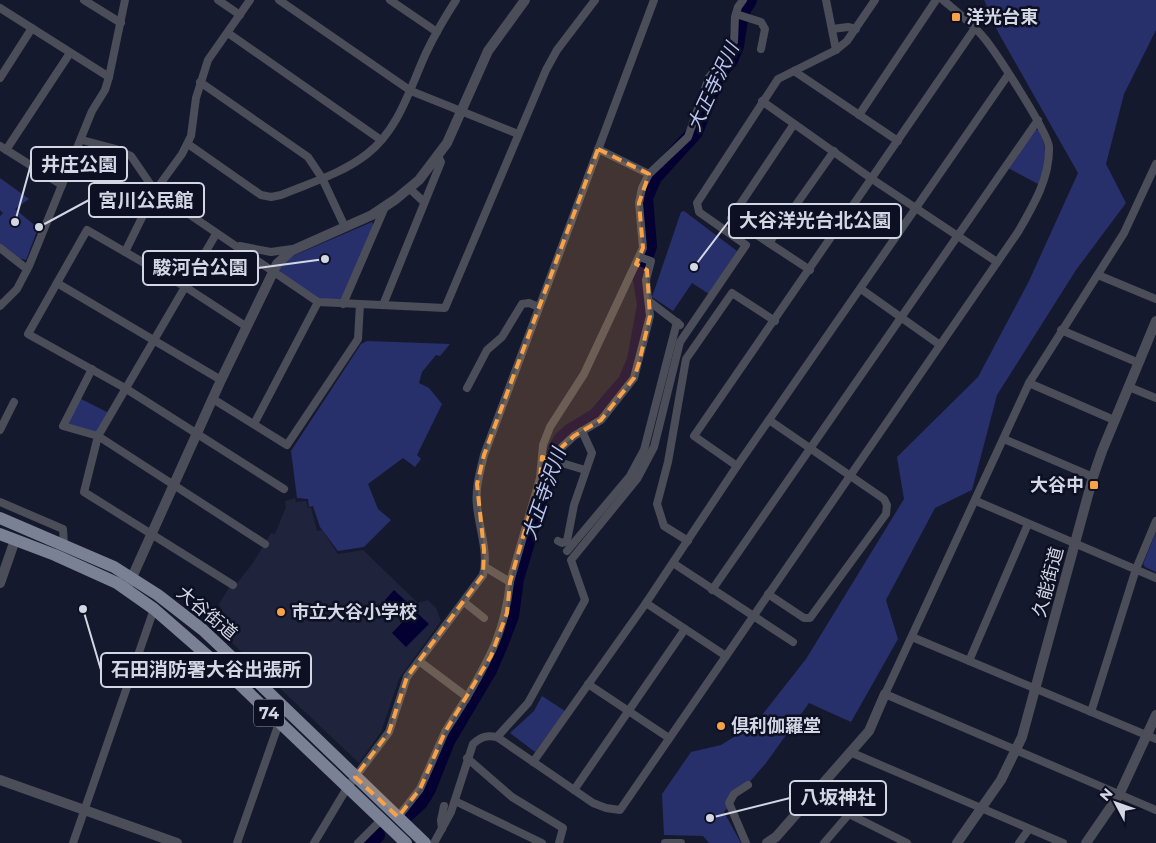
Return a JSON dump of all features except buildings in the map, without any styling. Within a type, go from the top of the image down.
[{"type":"main road","name":"大谷街道","points":[[0,518],[64,544],[202,630],[425,843]]},
{"type":"main road","name":"大谷街道","points":[[0,534],[130,584],[154,609],[279,722],[406,843]]},
{"type":"street","points":[[84,0],[121,23]]},
{"type":"street","points":[[0,306],[17,289],[28,269],[82,140],[92,111],[105,90],[110,76],[125,0]]},
{"type":"street","points":[[218,0],[240,15]]},
{"type":"street","points":[[125,252],[140,226],[155,191],[188,144],[200,82],[208,60],[250,0]]},
{"type":"street","points":[[279,0],[411,91],[518,134]]},
{"type":"street","points":[[390,0],[437,32]]},
{"type":"street","points":[[188,144],[260,195],[271,197],[281,195],[351,164],[367,154],[381,140],[397,117],[411,91],[437,32],[456,0]]},
{"type":"street","points":[[130,584],[273,271],[286,254],[385,207],[410,189],[438,156],[462,112],[488,51],[525,0]]},
{"type":"street","points":[[82,140],[116,149],[131,156],[155,191],[318,302],[445,308],[550,61],[593,3],[583,0]]},
{"type":"street","points":[[314,843],[347,788],[389,732],[402,684],[483,576],[485,568],[477,504],[477,484],[484,455],[654,0]]},
{"type":"street","points":[[556,461],[562,447],[582,431],[601,420],[634,378],[650,316],[650,302],[642,263],[643,248],[639,203],[642,188],[649,174],[688,137],[709,77],[722,62],[734,42],[743,0]]},
{"type":"street","points":[[826,0],[836,50]]},
{"type":"street","points":[[497,737],[528,703],[585,600],[571,560],[637,479],[654,447],[680,342],[746,245],[699,212],[697,203],[778,79],[836,50],[847,41],[875,0]]},
{"type":"street","points":[[859,115],[936,0]]},
{"type":"street","points":[[434,843],[455,801],[472,744],[479,738],[488,735],[497,737],[593,804],[620,810],[997,262],[1036,200],[1044,181],[1049,145],[1038,120],[985,39],[943,0]]},
{"type":"street","points":[[0,8],[110,76]]},
{"type":"street","points":[[739,15],[761,22],[764,29],[761,49]]},
{"type":"street","points":[[832,29],[848,27],[856,29]]},
{"type":"street","points":[[0,78],[32,28]]},
{"type":"street","points":[[737,466],[694,436],[975,28]]},
{"type":"street","points":[[228,33],[381,140]]},
{"type":"street","points":[[62,185],[3,148],[70,53]]},
{"type":"street","points":[[794,71],[898,141]]},
{"type":"street","points":[[533,762],[673,564],[737,466],[1008,75]]},
{"type":"street","points":[[200,82],[308,157],[322,178],[345,227]]},
{"type":"street","points":[[762,101],[872,179],[997,262]]},
{"type":"street","points":[[712,590],[1038,120]]},
{"type":"street","points":[[794,124],[731,218],[810,270]]},
{"type":"street","points":[[598,149],[649,174]]},
{"type":"street","points":[[769,243],[834,151]]},
{"type":"street","points":[[383,305],[442,162],[438,156]]},
{"type":"street","points":[[775,841],[869,731],[1029,383],[1124,233],[1156,164]]},
{"type":"street","points":[[410,189],[424,202]]},
{"type":"street","points":[[343,304],[385,207]]},
{"type":"street","points":[[247,327],[184,286],[87,230],[28,334],[125,388],[284,489]]},
{"type":"street","points":[[216,234],[256,251],[280,252],[300,247]]},
{"type":"street","points":[[216,234],[98,436],[84,492],[233,585]]},
{"type":"street","points":[[0,248],[28,269]]},
{"type":"street","points":[[398,817],[420,789],[441,740],[491,656],[506,613],[510,582],[540,478],[543,445],[550,426],[584,374],[642,263]]},
{"type":"street","points":[[1098,275],[1156,299]]},
{"type":"street","points":[[57,283],[222,380]]},
{"type":"street","points":[[860,289],[940,345]]},
{"type":"street","points":[[688,541],[664,526],[656,504],[667,469],[686,358],[732,293],[774,321]]},
{"type":"street","points":[[254,424],[318,302]]},
{"type":"street","points":[[650,302],[687,331]]},
{"type":"street","points":[[467,388],[488,350],[502,337],[522,304],[529,303],[539,307]]},
{"type":"street","points":[[213,399],[287,445],[358,339],[360,304]]},
{"type":"street","name":"久能街道","points":[[958,843],[1001,780],[1016,750],[1036,689],[1093,477],[1114,420],[1156,321]]},
{"type":"street","points":[[567,551],[630,476],[644,450],[677,322]]},
{"type":"street","points":[[1061,330],[1139,363]]},
{"type":"street","points":[[92,369],[63,426],[98,436],[265,544]]},
{"type":"street","points":[[1029,383],[1114,420]]},
{"type":"street","points":[[1129,387],[1156,398]]},
{"type":"street","points":[[0,430],[14,402]]},
{"type":"street","points":[[768,594],[804,618],[810,618],[886,514],[887,506],[884,499],[769,420]]},
{"type":"street","points":[[558,542],[567,541],[574,505],[592,453],[582,431]]},
{"type":"street","points":[[1004,439],[1093,477]]},
{"type":"street","points":[[543,458],[585,470]]},
{"type":"street","points":[[976,501],[1156,578]]},
{"type":"street","points":[[0,502],[63,529],[64,544]]},
{"type":"street","points":[[1091,712],[1136,569],[1156,520]]},
{"type":"street","points":[[969,661],[1028,524]]},
{"type":"street","points":[[0,583],[15,540]]},
{"type":"street","points":[[673,564],[793,642]]},
{"type":"street","points":[[485,568],[510,582]]},
{"type":"street","points":[[464,602],[484,618]]},
{"type":"street","points":[[646,603],[726,656]]},
{"type":"street","points":[[73,843],[154,609]]},
{"type":"street","points":[[574,790],[685,629]]},
{"type":"street","points":[[912,637],[1152,737]]},
{"type":"street","points":[[419,661],[467,696]]},
{"type":"street","points":[[588,684],[669,738]]},
{"type":"street","points":[[885,694],[1156,810]]},
{"type":"street","points":[[1086,843],[1119,795],[1152,737],[1156,715]]},
{"type":"street","points":[[237,843],[279,722]]},
{"type":"street","points":[[850,752],[1063,843]]},
{"type":"street","points":[[467,758],[512,797],[563,828],[559,843]]},
{"type":"street","points":[[0,780],[177,843]]},
{"type":"street","points":[[746,843],[729,803],[734,794],[748,785]]},
{"type":"street","points":[[455,801],[542,843]]},
{"type":"street","points":[[442,829],[441,820],[444,806]]},
{"type":"street","points":[[824,843],[849,814],[907,843]]},
{"type":"street","points":[[358,843],[381,820]]},
{"type":"street","points":[[1019,843],[1029,829]]},
{"type":"street","points":[[665,843],[682,843]]},
{"type":"highlighted area","points":[[598,149],[649,174],[639,203],[643,248],[636,264],[647,270],[650,316],[639,363],[634,378],[601,420],[574,436],[562,447],[557,462],[542,457],[540,478],[510,582],[507,613],[491,656],[445,732],[420,789],[398,817],[355,777],[389,732],[407,677],[483,575],[484,550],[477,484],[484,455]]},
{"type":"shaded area","points":[[984,0],[1156,0],[1156,30],[1124,94],[1106,164],[1126,203],[1076,270],[997,395],[972,490],[935,508],[886,600],[898,639],[851,722],[809,703],[766,763],[724,812],[741,843],[709,843],[703,836],[664,835],[662,794],[691,752],[721,745],[755,724],[806,659],[904,499],[897,457],[978,377],[1029,281],[1078,173],[998,32]]},
{"type":"shaded area","points":[[1034,130],[1039,130],[1045,151],[1045,163],[1038,184],[1008,168]]},
{"type":"shaded area","points":[[0,178],[29,199],[15,209],[38,228],[26,260],[14,257],[0,244],[0,216],[3,213],[0,210]]},
{"type":"shaded area","points":[[684,211],[737,251],[709,294],[692,283],[673,311],[652,297],[681,212]]},
{"type":"shaded area","points":[[372,222],[374,226],[342,299],[319,300],[281,273],[279,268],[284,262],[295,255]]},
{"type":"shaded area","points":[[367,341],[450,344],[440,356],[436,355],[422,372],[419,383],[429,388],[442,404],[417,455],[421,459],[415,467],[403,458],[368,484],[378,509],[391,520],[364,547],[338,551],[320,527],[313,506],[309,507],[308,499],[297,498],[291,451],[361,344]]},
{"type":"shaded area","points":[[79,398],[109,413],[99,431],[94,433],[68,424],[67,421]]},
{"type":"shaded area","points":[[295,498],[296,502],[306,501],[308,508],[311,508],[317,531],[322,530],[338,554],[363,550],[418,603],[428,600],[436,608],[441,621],[399,679],[381,732],[359,763],[211,623],[222,610],[219,604],[230,586],[234,587],[253,563],[271,533],[275,534],[286,507],[285,501]]},
{"type":"shaded area","points":[[1156,532],[1156,572],[1145,567],[1143,564]]},
{"type":"shaded area","points":[[394,590],[409,604],[400,614],[385,600]]},
{"type":"shaded area","points":[[414,610],[429,624],[406,647],[392,633]]},
{"type":"shaded area","points":[[542,696],[565,711],[535,752],[510,733],[534,711]]},
{"type":"waterway","name":"大正寺沢川","points":[[408,813],[420,802],[428,789],[447,741],[489,670],[501,642],[511,616],[516,579],[553,455],[561,440],[571,431],[596,416],[626,381],[635,360],[645,305],[640,272],[649,246],[645,198],[654,177],[695,132],[718,74],[730,60],[736,46],[741,13],[749,0]]},
{"type":"waterway","name":"大正寺沢川","points":[[366,843],[377,835]]},
{"type":"place","name":"洋光台東","points":[[956,17]]},
{"type":"place","name":"井庄公園","points":[[15,222]]},
{"type":"place","name":"宮川公民館","points":[[39,227]]},
{"type":"place","name":"駿河台公園","points":[[325,259]]},
{"type":"place","name":"大谷洋光台北公園","points":[[694,267]]},
{"type":"place","name":"大谷中","points":[[1094,485]]},
{"type":"place","name":"石田消防署大谷出張所","points":[[83,609]]},
{"type":"place","name":"市立大谷小学校","points":[[281,612]]},
{"type":"place","name":"倶利伽羅堂","points":[[721,726]]},
{"type":"place","name":"八坂神社","points":[[710,818]]}]
